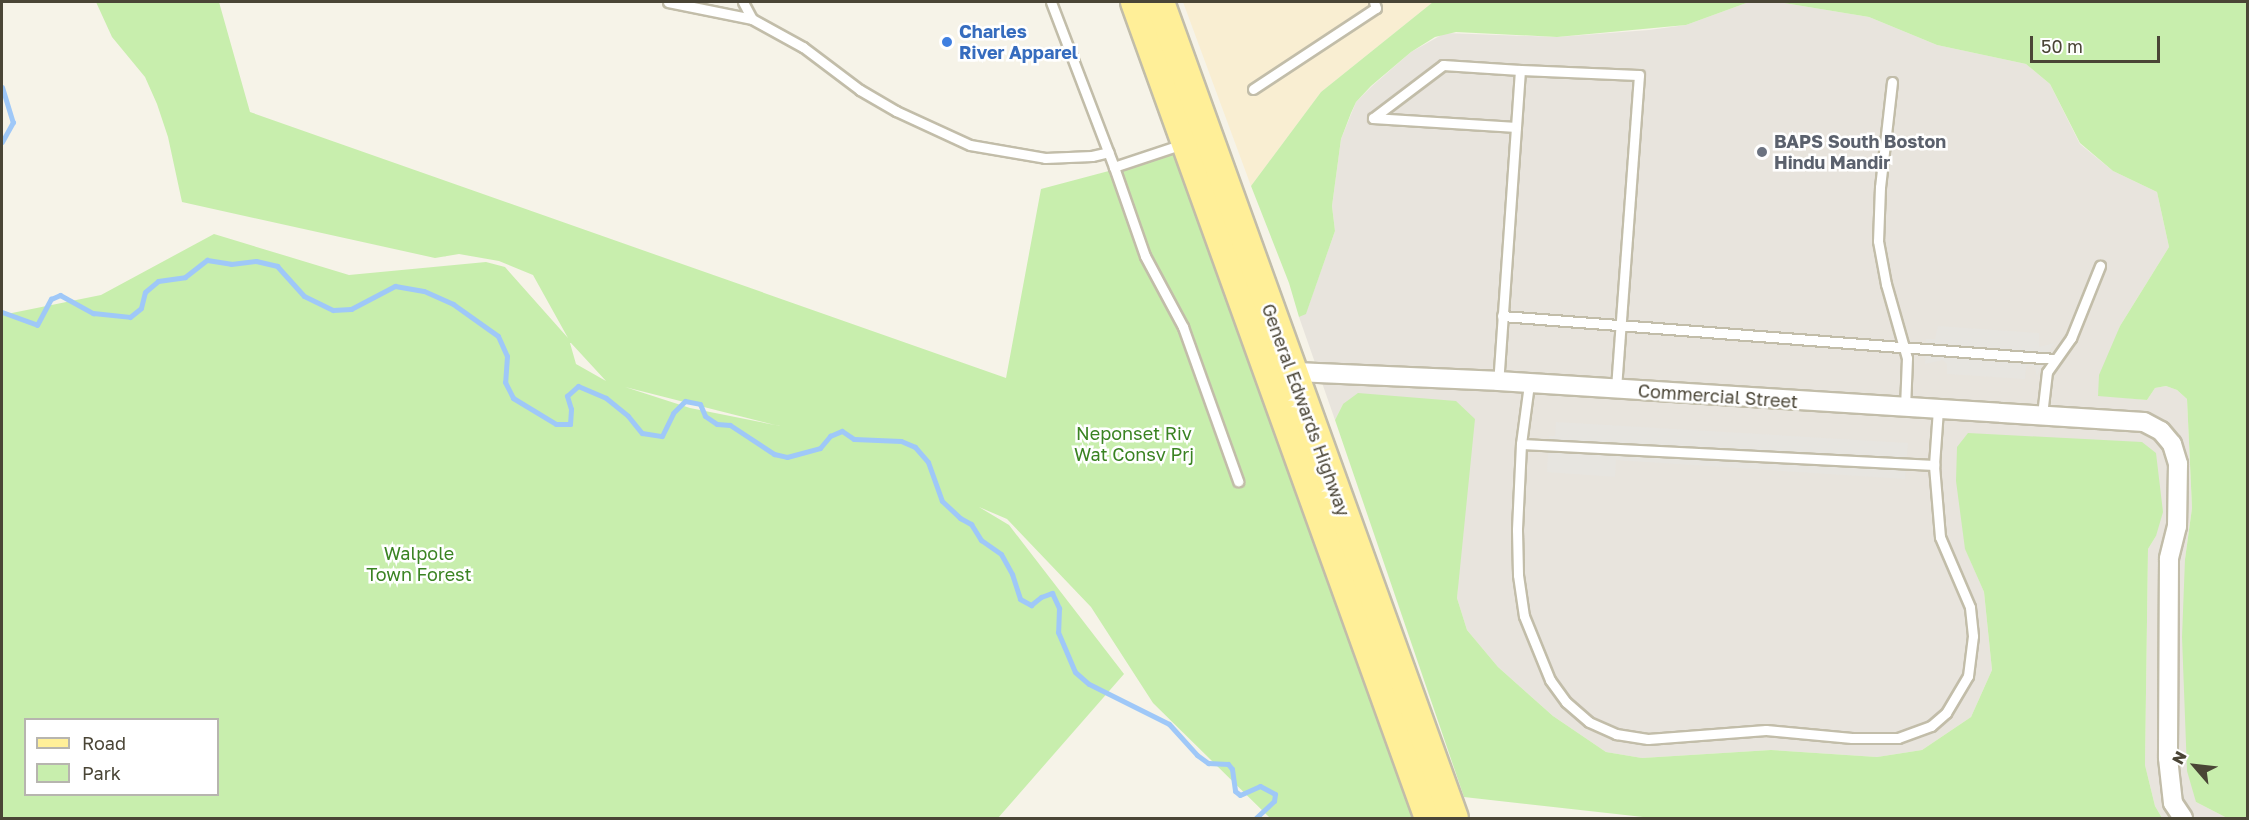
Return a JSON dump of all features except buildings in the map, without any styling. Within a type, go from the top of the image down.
[{"type":"main road","name":"General Edwards Highway","points":[[1135,2],[1429,819]]},
{"type":"main road","name":"General Edwards Highway","points":[[1160,2],[1454,819]]},
{"type":"street","name":"Commercial Street","points":[[1293,372],[1498,381],[2144,422],[2167,437],[2172,444],[2178,464],[2177,526],[2169,559],[2168,758],[2173,803],[2183,819]]},
{"type":"lane","points":[[668,2],[752,19],[803,47],[860,90],[896,111],[970,145],[1045,158],[1081,157],[1108,152]]},
{"type":"lane","points":[[743,2],[752,19]]},
{"type":"lane","points":[[1052,2],[1145,256],[1183,327],[1238,481]]},
{"type":"lane","points":[[1253,89],[1376,8],[1374,2]]},
{"type":"lane","points":[[1516,127],[1373,118],[1443,65],[1639,75],[1616,390]]},
{"type":"lane","points":[[1498,381],[1520,70]]},
{"type":"lane","points":[[1892,82],[1880,187],[1878,241],[1886,284],[1905,346],[1907,371],[1905,407]]},
{"type":"lane","points":[[1114,167],[1185,144]]},
{"type":"lane","points":[[2042,415],[2045,379],[2054,359],[2071,338],[2100,266]]},
{"type":"lane","points":[[1502,316],[2054,359]]},
{"type":"lane","points":[[1529,384],[1521,444],[1517,530],[1518,575],[1524,615],[1550,680],[1566,702],[1589,723],[1616,734],[1648,739],[1766,730],[1852,738],[1898,738],[1931,726],[1946,713],[1968,676],[1972,650],[1972,620],[1964,589],[1940,537],[1934,465],[1938,409]]},
{"type":"lane","points":[[1521,444],[1934,465]]},
{"type":"shaded area","points":[[1183,2],[1433,2],[1321,92],[1251,186]]},
{"type":"shaded area","points":[[1749,2],[1778,2],[1869,17],[1937,45],[2026,64],[2050,84],[2080,144],[2113,171],[2157,192],[2169,247],[2120,326],[2098,395],[2147,400],[2155,388],[2166,386],[2177,390],[2187,399],[2192,508],[2185,559],[2196,802],[2227,818],[2162,818],[2155,806],[2145,765],[2148,549],[2156,536],[1965,548],[1984,592],[1992,670],[1971,717],[1922,750],[1877,757],[1771,750],[1642,758],[1606,752],[1553,716],[1498,667],[1467,630],[1457,598],[1461,532],[1343,404],[1335,420],[1299,317],[1306,313],[1335,231],[1332,206],[1341,139],[1356,102],[1411,52],[1445,33],[1557,37],[1649,30],[1686,25]]},
{"type":"shaded area","points":[[1938,326],[2039,333],[2039,347],[2055,343],[2045,357],[2037,376],[2035,367],[2028,365],[2025,379],[1947,374],[1947,364],[1943,360],[1925,364],[1926,339],[1935,339]]},
{"type":"shaded area","points":[[1556,422],[1908,443],[1905,479],[1616,460],[1615,477],[1547,472],[1549,436],[1555,436]]},
{"type":"green space","name":"Walpole Town Forest","points":[[96,2],[219,2],[250,112],[1006,378],[1041,189],[1184,151],[1415,818],[1270,818],[1153,703],[1091,607],[1007,519],[979,507],[1009,525],[1124,674],[998,818],[2,818],[2,315],[101,295],[214,234],[349,275],[486,262],[505,267],[568,338],[533,275],[499,261],[459,254],[435,258],[182,202],[168,137],[145,77],[112,37]],"holes":[[[571,343],[606,381],[576,364]],[[625,387],[775,425],[690,408]]]},
{"type":"green space","points":[[1433,2],[1749,2],[1686,25],[1557,37],[1456,32],[1435,37],[1411,52],[1371,86],[1356,102],[1351,113],[1341,139],[1332,206],[1335,231],[1306,314],[1299,317],[1289,283],[1251,186],[1321,92]]},
{"type":"green space","points":[[1778,2],[2247,2],[2247,818],[2227,818],[2196,802],[2187,771],[2182,637],[2185,559],[2192,508],[2187,399],[2177,390],[2166,386],[2155,388],[2147,400],[2098,396],[2099,375],[2120,326],[2169,247],[2157,192],[2113,171],[2080,143],[2050,84],[2026,64],[1937,45],[1869,17]]},
{"type":"green space","points":[[1358,393],[1456,401],[1475,419],[1457,598],[1467,630],[1498,667],[1553,716],[1606,752],[1642,758],[1771,750],[1877,757],[1922,750],[1971,717],[1992,670],[1984,592],[1965,549],[1956,481],[1957,447],[1968,433],[2142,442],[2156,453],[2163,512],[2156,536],[2148,549],[2145,765],[2155,806],[2162,818],[1652,818],[1464,797],[1335,420],[1343,404]]},
{"type":"waterway","points":[[2,87],[13,122],[2,142]]},
{"type":"waterway","points":[[2,312],[37,325],[51,299],[60,295],[93,313],[130,317],[141,308],[145,292],[158,281],[185,277],[207,260],[231,264],[256,261],[277,266],[304,296],[333,310],[351,309],[395,286],[424,291],[453,304],[498,336],[507,356],[505,382],[513,398],[556,424],[570,424],[571,409],[567,396],[578,386],[606,398],[628,416],[642,433],[662,436],[673,413],[685,401],[700,404],[705,416],[717,424],[730,425],[774,454],[787,457],[820,448],[830,436],[842,431],[854,439],[901,441],[915,447],[928,462],[942,501],[960,518],[971,524],[981,540],[1001,554],[1012,574],[1020,599],[1031,605],[1041,597],[1052,593],[1059,608],[1058,632],[1075,672],[1089,684],[1169,724],[1197,755],[1208,763],[1228,764],[1232,769],[1235,791],[1240,795],[1260,786],[1275,794],[1274,801],[1256,818]]},
{"type":"place","name":"Charles River Apparel","points":[[947,42]]},
{"type":"place","name":"BAPS South Boston Hindu Mandir","points":[[1762,152]]},
{"type":"park label","name":"Neponset Riv Wat Consv Prj","points":[[1134,444]]}]
